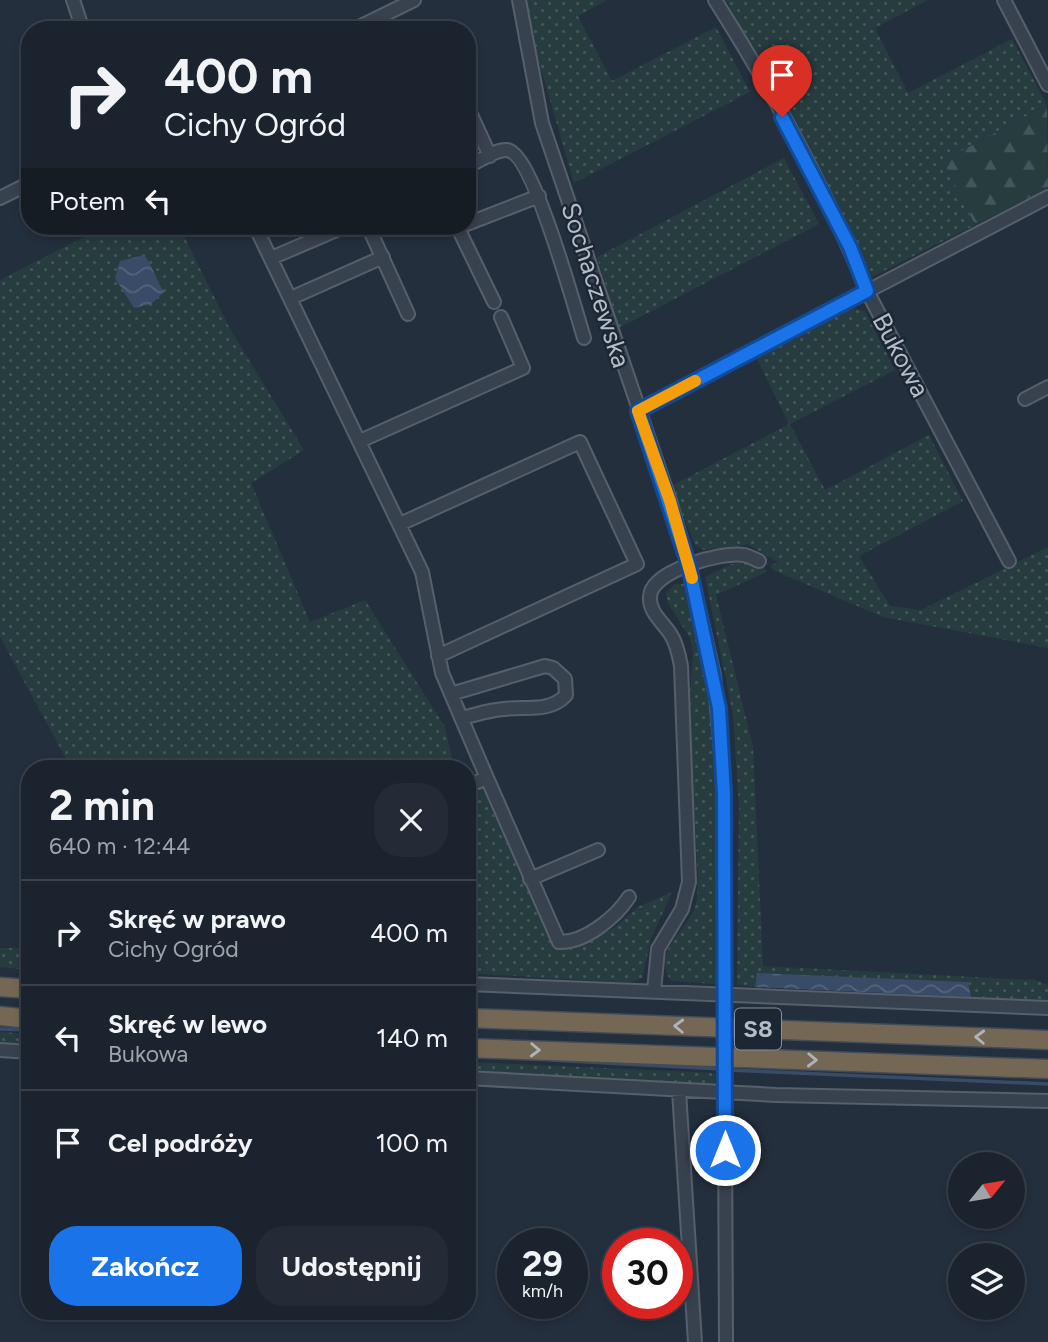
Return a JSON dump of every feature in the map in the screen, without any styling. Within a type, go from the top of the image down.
[{"type":"highway","points":[[0,987],[21,988]]},
{"type":"highway","points":[[0,1016],[21,1017]]},
{"type":"highway","name":"S8","points":[[476,1018],[1048,1040]]},
{"type":"highway","name":"S8","points":[[476,1048],[1048,1069]]},
{"type":"street","points":[[74,0],[80,21]]},
{"type":"street","points":[[372,21],[414,0]]},
{"type":"street","name":"Sochaczewska","points":[[519,0],[542,123],[689,566],[714,675],[722,739],[726,1342]]},
{"type":"street","name":"Bukowa","points":[[715,0],[743,44],[782,117],[850,247],[867,291],[1009,561]]},
{"type":"street","points":[[1004,0],[1048,85]]},
{"type":"street","points":[[476,126],[490,156]]},
{"type":"street","points":[[476,163],[507,150],[520,158],[539,196],[584,338]]},
{"type":"street","points":[[0,198],[21,188]]},
{"type":"street","points":[[476,220],[539,196]]},
{"type":"street","points":[[638,411],[1048,197]]},
{"type":"street","points":[[260,235],[422,572],[438,656],[451,694],[559,942],[568,942],[595,928],[618,913],[629,897]]},
{"type":"street","points":[[271,258],[325,235]]},
{"type":"street","points":[[372,235],[408,314]]},
{"type":"street","points":[[465,235],[494,302]]},
{"type":"street","points":[[290,299],[383,257]]},
{"type":"street","points":[[360,441],[523,368],[501,317]]},
{"type":"street","points":[[1025,399],[1048,387]]},
{"type":"street","points":[[400,524],[580,442],[637,564],[438,656]]},
{"type":"street","points":[[654,991],[658,949],[682,909],[688,882],[681,666],[672,636],[652,609],[649,600],[658,580],[689,566],[735,555],[760,561]]},
{"type":"street","points":[[451,694],[545,666],[553,668],[565,679],[566,695],[555,704],[528,709],[503,709],[461,718]]},
{"type":"street","points":[[476,782],[487,778]]},
{"type":"street","points":[[530,879],[598,850]]},
{"type":"street","points":[[476,984],[1048,1008]]},
{"type":"street","points":[[0,1050],[21,1051]]},
{"type":"street","points":[[476,1080],[679,1091],[1048,1101]]},
{"type":"street","points":[[679,1091],[695,1342]]},
{"type":"green space","points":[[521,0],[607,0],[578,16],[612,81],[716,27],[750,92],[574,183]]},
{"type":"green space","points":[[726,0],[928,0],[875,28],[908,93],[1012,39],[1047,105],[943,161],[975,225],[872,277]]},
{"type":"green space","points":[[1047,105],[1048,188],[975,225],[943,161]]},
{"type":"green space","points":[[784,158],[819,224],[619,328],[597,257]]},
{"type":"green space","points":[[88,235],[183,235],[230,329],[304,450],[251,483],[310,622],[365,600],[445,727],[452,760],[67,760],[0,637],[0,280]]},
{"type":"green space","points":[[852,308],[865,311],[895,370],[790,424],[825,490],[929,435],[963,501],[859,556],[890,606],[921,610],[1048,547],[1048,648],[883,617],[773,570],[770,566],[778,562],[747,544],[704,550],[695,545],[671,486],[789,424],[756,357]]},
{"type":"green space","points":[[746,561],[763,566],[766,572],[716,595],[753,747],[763,966],[1035,980],[1048,985],[1048,1001],[971,997],[968,982],[757,974],[755,987],[737,985],[739,806],[733,715],[705,577],[731,564]]},
{"type":"green space","points":[[675,584],[685,584],[693,600],[710,692],[717,817],[716,984],[671,981],[666,971],[668,951],[695,907],[698,879],[689,707],[693,653],[690,638],[668,603],[666,593]]},
{"type":"green space","points":[[481,786],[552,942],[565,949],[614,928],[638,907],[672,892],[651,939],[642,978],[629,983],[476,974],[476,789]]},
{"type":"green space","points":[[0,948],[21,948],[21,969],[0,967]]},
{"type":"green space","points":[[0,1032],[21,1033],[21,1044],[0,1043]]},
{"type":"green space","points":[[476,1062],[715,1073],[715,1086],[476,1072]]},
{"type":"water","points":[[144,255],[164,292],[151,304],[134,308],[115,278],[120,261]]},
{"type":"water","points":[[757,973],[968,982],[971,997],[755,987]]},
{"type":"waterway","points":[[0,1029],[21,1030]]},
{"type":"waterway","points":[[550,1060],[721,1069]]},
{"type":"waterway","points":[[728,1070],[1048,1084]]},
{"type":"slow traffic","points":[[692,578],[670,501],[638,411],[695,381]]},
{"type":"route","points":[[725,1150],[724,794],[719,708],[689,566],[670,501],[638,411],[867,291],[850,247],[782,117]]}]
